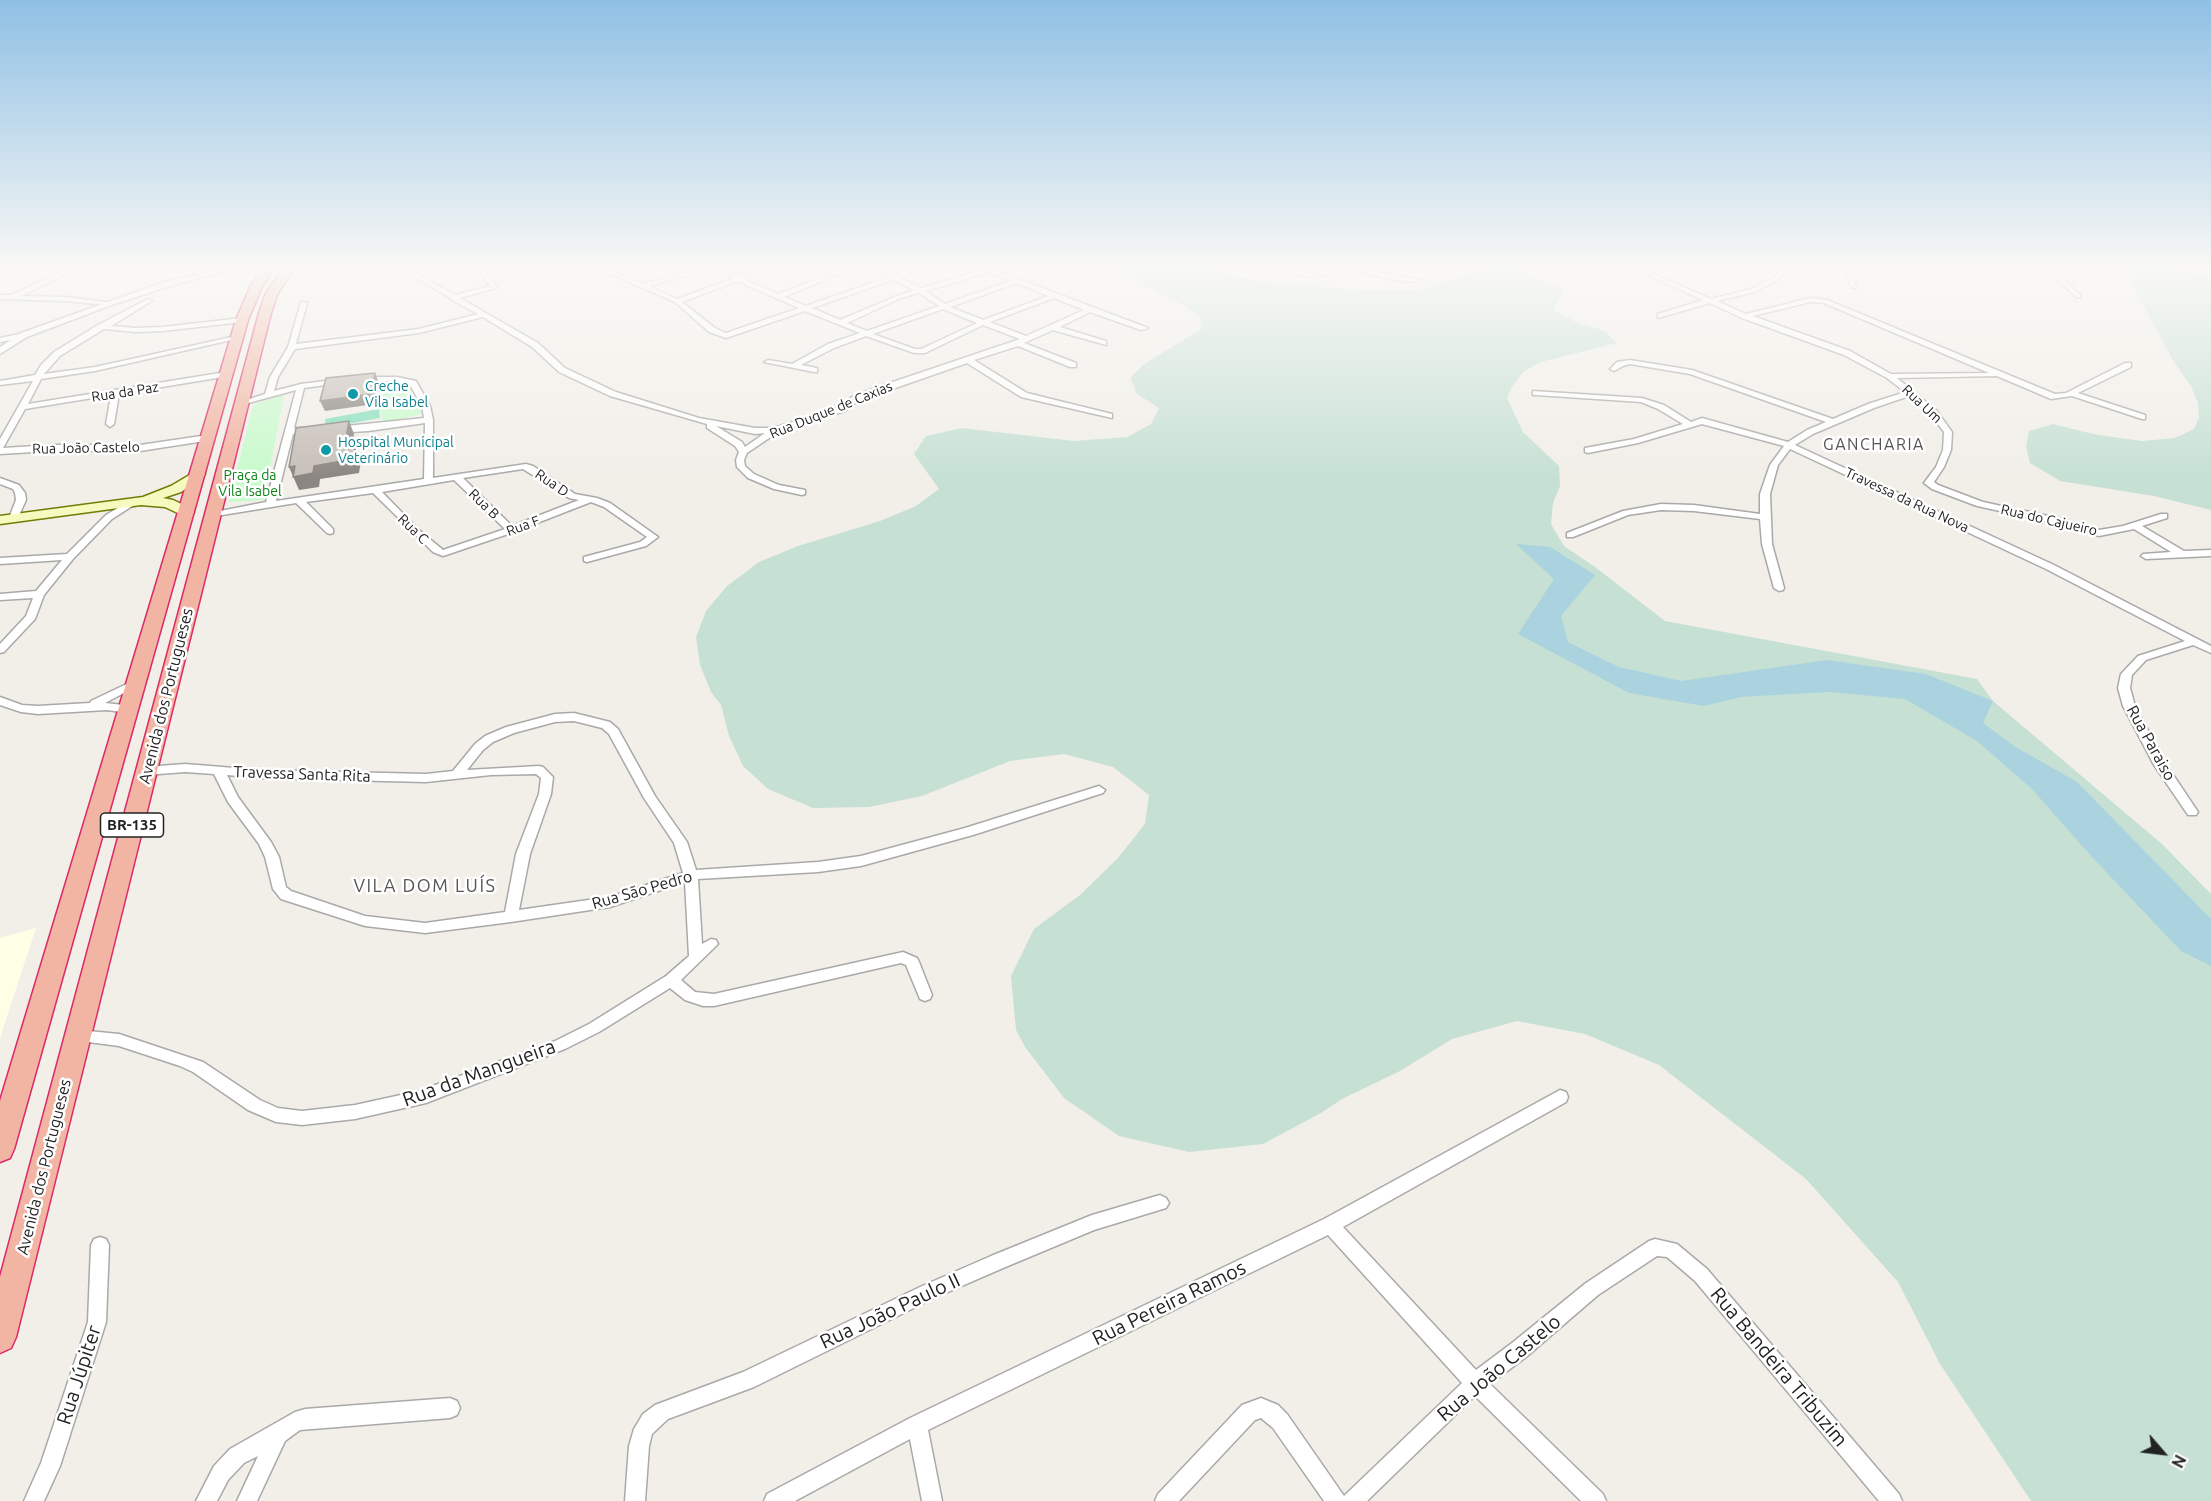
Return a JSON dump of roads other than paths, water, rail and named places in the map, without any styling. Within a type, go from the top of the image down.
[{"type":"highway","name":"Avenida dos Portugueses","points":[[0,1149],[208,438],[238,387],[234,345],[236,339]]},
{"type":"highway","name":"Avenida dos Portugueses","points":[[0,1337],[214,511],[238,387],[255,339]]},
{"type":"highway","points":[[234,345],[249,351],[238,387]]},
{"type":"highway","points":[[128,713],[132,728],[124,768],[129,772],[146,771]]},
{"type":"main road","points":[[136,502],[176,489],[198,474]]},
{"type":"main road","points":[[7,519],[136,502],[168,503],[187,512]]},
{"type":"street","points":[[0,351],[17,339]]},
{"type":"street","points":[[0,449],[44,367],[57,354],[81,339]]},
{"type":"street","points":[[269,395],[274,377],[294,339]]},
{"type":"street","points":[[292,346],[351,339]]},
{"type":"street","points":[[524,339],[562,370],[613,394],[698,420],[755,431],[776,430]]},
{"type":"street","points":[[794,366],[819,351],[853,339]]},
{"type":"street","points":[[880,339],[908,350],[922,351],[948,339]]},
{"type":"street","points":[[1018,339],[1073,365]]},
{"type":"street","name":"Rua Duque de Caxias","points":[[743,452],[776,430],[842,409],[855,399],[878,390],[1026,339]]},
{"type":"street","points":[[1091,339],[1103,343]]},
{"type":"street","name":"Rua Um","points":[[1809,339],[1847,353],[1890,376],[1934,413],[1948,432],[1947,450],[1940,467],[1929,483],[1935,487]]},
{"type":"street","points":[[1914,339],[2051,397],[2059,398],[2128,365]]},
{"type":"street","name":"Rua da Paz","points":[[0,383],[234,345]]},
{"type":"street","points":[[968,360],[1024,395],[1109,416]]},
{"type":"street","points":[[768,362],[814,370]]},
{"type":"street","points":[[1614,369],[1620,364],[1630,362],[1685,370],[1833,422]]},
{"type":"street","points":[[1890,376],[1998,375]]},
{"type":"street","name":"Rua da Paz","points":[[23,407],[115,393],[238,387],[269,395],[301,386],[352,380],[397,379],[413,383],[426,406],[429,420]]},
{"type":"street","points":[[270,505],[301,386]]},
{"type":"street","points":[[110,424],[115,393]]},
{"type":"street","points":[[1536,393],[1642,400],[1661,407],[1689,424]]},
{"type":"street","points":[[1779,588],[1767,544],[1765,517],[1765,494],[1774,465],[1789,445],[1833,422],[1911,393]]},
{"type":"street","points":[[2071,393],[2142,417]]},
{"type":"street","points":[[289,431],[368,428],[429,420],[428,482]]},
{"type":"street","points":[[698,420],[733,440],[743,452],[740,460],[741,467],[751,476],[777,487],[802,492]]},
{"type":"street","name":"Travessa da Rua Nova","points":[[1588,450],[1635,441],[1689,424],[1710,422],[1789,445],[2050,567],[2211,650]]},
{"type":"street","name":"Rua João Castelo","points":[[0,449],[140,448],[208,438]]},
{"type":"street","name":"Rua D","points":[[214,511],[375,490],[523,466],[530,468],[569,495],[607,505],[653,537],[643,544],[587,559]]},
{"type":"street","name":"Rua B","points":[[456,477],[511,531]]},
{"type":"street","points":[[0,481],[16,487],[20,493],[21,500],[7,519]]},
{"type":"street","name":"Rua do Cajueiro","points":[[1935,487],[1980,504],[2062,522],[2091,531],[2103,532],[2135,526],[2164,516]]},
{"type":"street","name":"Rua C","points":[[375,490],[436,550],[445,553],[457,549]]},
{"type":"street","name":"Rua F","points":[[457,549],[511,531],[589,500]]},
{"type":"street","points":[[299,501],[330,531]]},
{"type":"street","points":[[0,650],[30,617],[39,594],[70,557],[109,517],[136,502]]},
{"type":"street","points":[[1570,535],[1626,513],[1661,507],[1694,508],[1765,517]]},
{"type":"street","points":[[2135,526],[2182,554]]},
{"type":"street","points":[[2146,556],[2211,553]]},
{"type":"street","points":[[0,561],[70,557]]},
{"type":"street","points":[[0,597],[39,594]]},
{"type":"street","name":"Rua Paraiso","points":[[2192,812],[2145,736],[2129,706],[2124,688],[2127,674],[2142,658],[2195,641]]},
{"type":"street","points":[[77,708],[108,698],[137,682]]},
{"type":"street","points":[[0,701],[21,708],[38,710],[107,706],[128,713]]},
{"type":"street","points":[[457,774],[479,747],[489,739],[510,730],[540,721],[574,717],[606,725],[614,732],[650,798],[680,842],[691,875],[696,958]]},
{"type":"street","name":"Travessa Santa Rita","points":[[146,771],[185,768],[435,778],[457,774],[539,770],[547,777],[545,794],[523,854],[511,917]]},
{"type":"street","name":"Rua São Pedro","points":[[219,771],[232,799],[264,842],[272,857],[280,889],[293,898],[365,921],[406,928],[442,927],[610,902],[691,875],[818,867],[861,861],[958,835],[1099,790]]},
{"type":"street","name":"Rua da Mangueira","points":[[78,1036],[119,1040],[185,1061],[198,1067],[254,1105],[276,1115],[302,1118],[355,1112],[420,1098],[551,1049],[594,1028],[671,980],[711,944]]},
{"type":"street","points":[[671,980],[690,996],[703,1000],[714,1000],[903,957],[912,962],[925,995]]},
{"type":"street","name":"Rua Pereira Ramos","points":[[774,1501],[917,1425],[1330,1225],[1560,1097]]},
{"type":"street","name":"Rua João Paulo II","points":[[635,1501],[639,1446],[650,1421],[662,1412],[747,1380],[926,1293],[997,1262],[1092,1223],[1161,1203]]},
{"type":"street","points":[[1330,1225],[1475,1383],[1596,1501]]},
{"type":"street","name":"Rua Júpiter","points":[[34,1501],[50,1466],[97,1322],[100,1245]]},
{"type":"street","name":"Rua João Castelo","points":[[1352,1501],[1475,1383],[1519,1350],[1592,1289],[1655,1247]]},
{"type":"street","name":"Rua Bandeira Tribuzim","points":[[1655,1247],[1671,1250],[1701,1275],[1892,1501]]},
{"type":"street","points":[[206,1501],[220,1473],[237,1456],[295,1422],[305,1419],[450,1408]]},
{"type":"street","points":[[1165,1501],[1250,1412],[1261,1408],[1271,1412],[1280,1421],[1336,1501]]},
{"type":"street","points":[[917,1425],[932,1501]]},
{"type":"street","points":[[247,1501],[278,1434]]},
{"type":"water","points":[[1516,544],[1550,547],[1595,575],[1561,616],[1568,642],[1619,667],[1681,681],[1827,660],[1926,674],[1993,701],[1983,723],[2014,746],[2077,782],[2211,919],[2211,966],[2181,951],[2092,857],[2032,789],[1977,741],[1905,699],[1829,692],[1741,697],[1704,706],[1629,693],[1518,634],[1554,579]]},
{"type":"place","name":"Creche Vila Isabel","points":[[353,394]]},
{"type":"place","name":"Hospital Municipal Veterinário","points":[[326,450]]},
{"type":"district","name":"GANCHARIA","points":[[1874,445]]},
{"type":"district","name":"VILA DOM LUÍS","points":[[425,886]]},
{"type":"park label","name":"Praça da Vila Isabel","points":[[250,484]]}]
